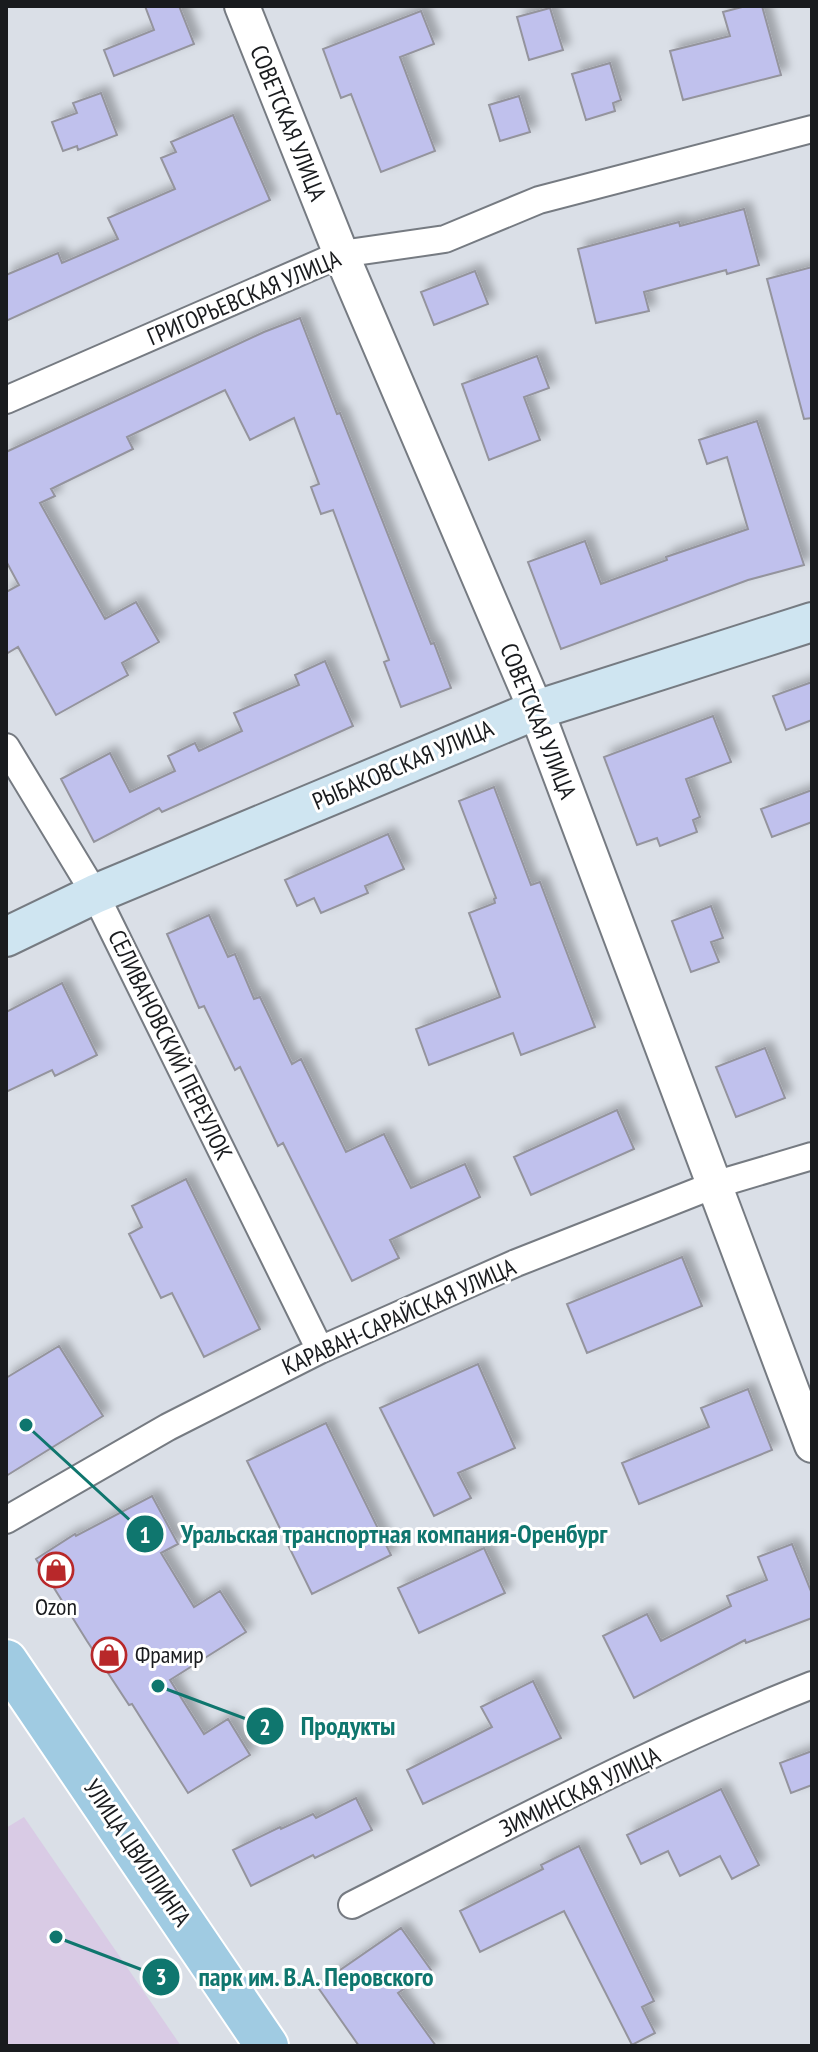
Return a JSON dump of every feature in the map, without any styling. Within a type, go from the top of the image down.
[{"type":"main road","name":"РЫБАКОВСКАЯ УЛИЦА","points":[[6,937],[95,894],[536,710],[812,622]]},
{"type":"main road","name":"УЛИЦА ЦВИЛЛИНГА","points":[[6,1661],[267,2046]]},
{"type":"street","name":"СОВЕТСКАЯ УЛИЦА","points":[[242,6],[341,254],[536,710],[812,1445]]},
{"type":"street","name":"ГРИГОРЬЕВСКАЯ УЛИЦА","points":[[6,400],[341,254],[445,239],[539,200],[812,129]]},
{"type":"street","name":"СЕЛИВАНОВСКИЙ ПЕРЕУЛОК","points":[[6,747],[95,894],[320,1350]]},
{"type":"street","name":"КАРАВАН-САРАЙСКАЯ УЛИЦА","points":[[6,1520],[168,1427],[320,1350],[516,1263],[714,1185],[812,1156]]},
{"type":"street","name":"ЗИМИНСКАЯ УЛИЦА","points":[[352,1905],[620,1771],[768,1702],[812,1685]]},
{"type":"shaded area","points":[[24,1817],[181,2046],[6,2046],[6,1828]]},
{"type":"building","points":[[145,6],[179,6],[194,44],[114,76],[104,50],[154,30]]},
{"type":"building","points":[[746,6],[762,6],[781,75],[683,100],[670,51],[730,36],[723,12]]},
{"type":"building","points":[[550,8],[563,50],[529,60],[517,17]]},
{"type":"building","points":[[421,11],[434,44],[400,57],[435,151],[381,172],[351,94],[341,98],[323,49]]},
{"type":"building","points":[[610,63],[621,100],[613,103],[615,111],[586,120],[572,74]]},
{"type":"building","points":[[101,93],[117,135],[78,150],[77,146],[63,151],[52,122],[77,113],[73,103]]},
{"type":"building","points":[[519,96],[530,132],[500,141],[489,105]]},
{"type":"building","points":[[233,115],[270,200],[6,321],[6,275],[58,253],[62,263],[118,239],[108,218],[175,189],[161,158],[176,152],[171,142]]},
{"type":"building","points":[[744,209],[759,265],[727,274],[726,270],[644,292],[649,311],[596,323],[578,249],[679,222],[680,226]]},
{"type":"building","points":[[812,267],[812,418],[804,419],[767,279]]},
{"type":"building","points":[[475,271],[488,304],[434,325],[421,292]]},
{"type":"building","points":[[300,318],[451,688],[401,707],[384,662],[389,660],[333,510],[321,514],[311,487],[319,484],[294,418],[250,440],[225,390],[127,437],[133,449],[51,489],[55,496],[40,503],[105,619],[136,602],[159,642],[122,663],[128,675],[56,715],[18,647],[6,654],[6,592],[19,585],[6,561],[6,452]]},
{"type":"building","points":[[537,356],[549,388],[524,397],[540,440],[489,460],[462,384]]},
{"type":"building","points":[[757,421],[804,565],[748,580],[561,649],[528,562],[585,541],[601,584],[667,560],[666,557],[748,529],[727,457],[707,464],[699,440]]},
{"type":"building","points":[[325,661],[353,726],[162,812],[159,808],[94,842],[61,779],[110,753],[130,792],[175,771],[168,756],[195,743],[199,751],[242,731],[234,713],[299,685],[295,675]]},
{"type":"building","points":[[812,682],[812,720],[786,730],[773,696]]},
{"type":"building","points":[[713,716],[731,762],[686,779],[700,817],[693,820],[697,832],[660,846],[657,838],[637,845],[604,757]]},
{"type":"building","points":[[494,787],[531,885],[540,882],[595,1027],[521,1055],[513,1033],[429,1065],[416,1029],[500,997],[469,913],[495,903],[496,898],[459,801]]},
{"type":"building","points":[[812,790],[812,822],[772,837],[761,809]]},
{"type":"building","points":[[388,834],[404,869],[365,886],[368,893],[321,913],[314,898],[297,906],[285,880]]},
{"type":"building","points":[[711,906],[723,938],[711,942],[719,962],[691,972],[672,921]]},
{"type":"building","points":[[209,915],[228,957],[235,954],[254,999],[260,997],[292,1064],[301,1059],[346,1152],[384,1134],[411,1188],[465,1164],[480,1197],[390,1240],[399,1258],[352,1281],[283,1143],[278,1146],[240,1067],[235,1070],[204,1006],[199,1008],[167,934]]},
{"type":"building","points":[[62,983],[97,1055],[55,1076],[52,1070],[6,1092],[6,1012]]},
{"type":"building","points":[[765,1048],[785,1098],[736,1117],[716,1067]]},
{"type":"building","points":[[617,1110],[634,1149],[531,1195],[514,1157]]},
{"type":"building","points":[[186,1179],[260,1329],[204,1357],[172,1293],[161,1298],[129,1234],[142,1227],[132,1206]]},
{"type":"building","points":[[682,1257],[702,1306],[587,1353],[567,1304]]},
{"type":"building","points":[[59,1346],[103,1416],[6,1476],[6,1378]]},
{"type":"building","points":[[478,1364],[515,1448],[458,1473],[471,1498],[434,1516],[380,1408]]},
{"type":"building","points":[[748,1389],[772,1450],[639,1504],[622,1463],[709,1427],[701,1408]]},
{"type":"building","points":[[326,1423],[391,1555],[312,1594],[247,1461]]},
{"type":"building","points":[[152,1496],[178,1544],[161,1553],[194,1607],[220,1591],[246,1632],[170,1680],[204,1734],[228,1719],[250,1755],[188,1793],[36,1559],[75,1534]]},
{"type":"building","points":[[792,1544],[812,1594],[812,1618],[746,1643],[745,1640],[634,1698],[603,1636],[647,1614],[661,1641],[731,1606],[727,1596],[767,1580],[758,1557]]},
{"type":"building","points":[[484,1548],[505,1593],[419,1633],[398,1588]]},
{"type":"building","points":[[533,1681],[561,1738],[423,1804],[407,1770],[492,1727],[481,1707]]},
{"type":"building","points":[[812,1751],[812,1785],[791,1793],[780,1763]]},
{"type":"building","points":[[721,1789],[759,1865],[732,1879],[720,1856],[680,1876],[668,1851],[641,1864],[627,1835]]},
{"type":"building","points":[[356,1798],[372,1830],[251,1886],[233,1850],[280,1827],[313,1814],[316,1818]]},
{"type":"building","points":[[579,1846],[654,2001],[642,2007],[655,2033],[632,2045],[564,1911],[480,1952],[460,1911],[543,1869],[541,1865]]},
{"type":"building","points":[[401,1928],[431,1970],[398,1993],[436,2046],[359,2046],[317,1986]]},
{"type":"place","name":"Уральская транспортная компания-Оренбург","points":[[26,1425]]},
{"type":"place","name":"Ozon","points":[[56,1570]]},
{"type":"place","name":"Фрамир","points":[[109,1655]]},
{"type":"place","name":"Продукты","points":[[158,1686]]},
{"type":"place","name":"парк им. В.А. Перовского","points":[[56,1937]]}]
